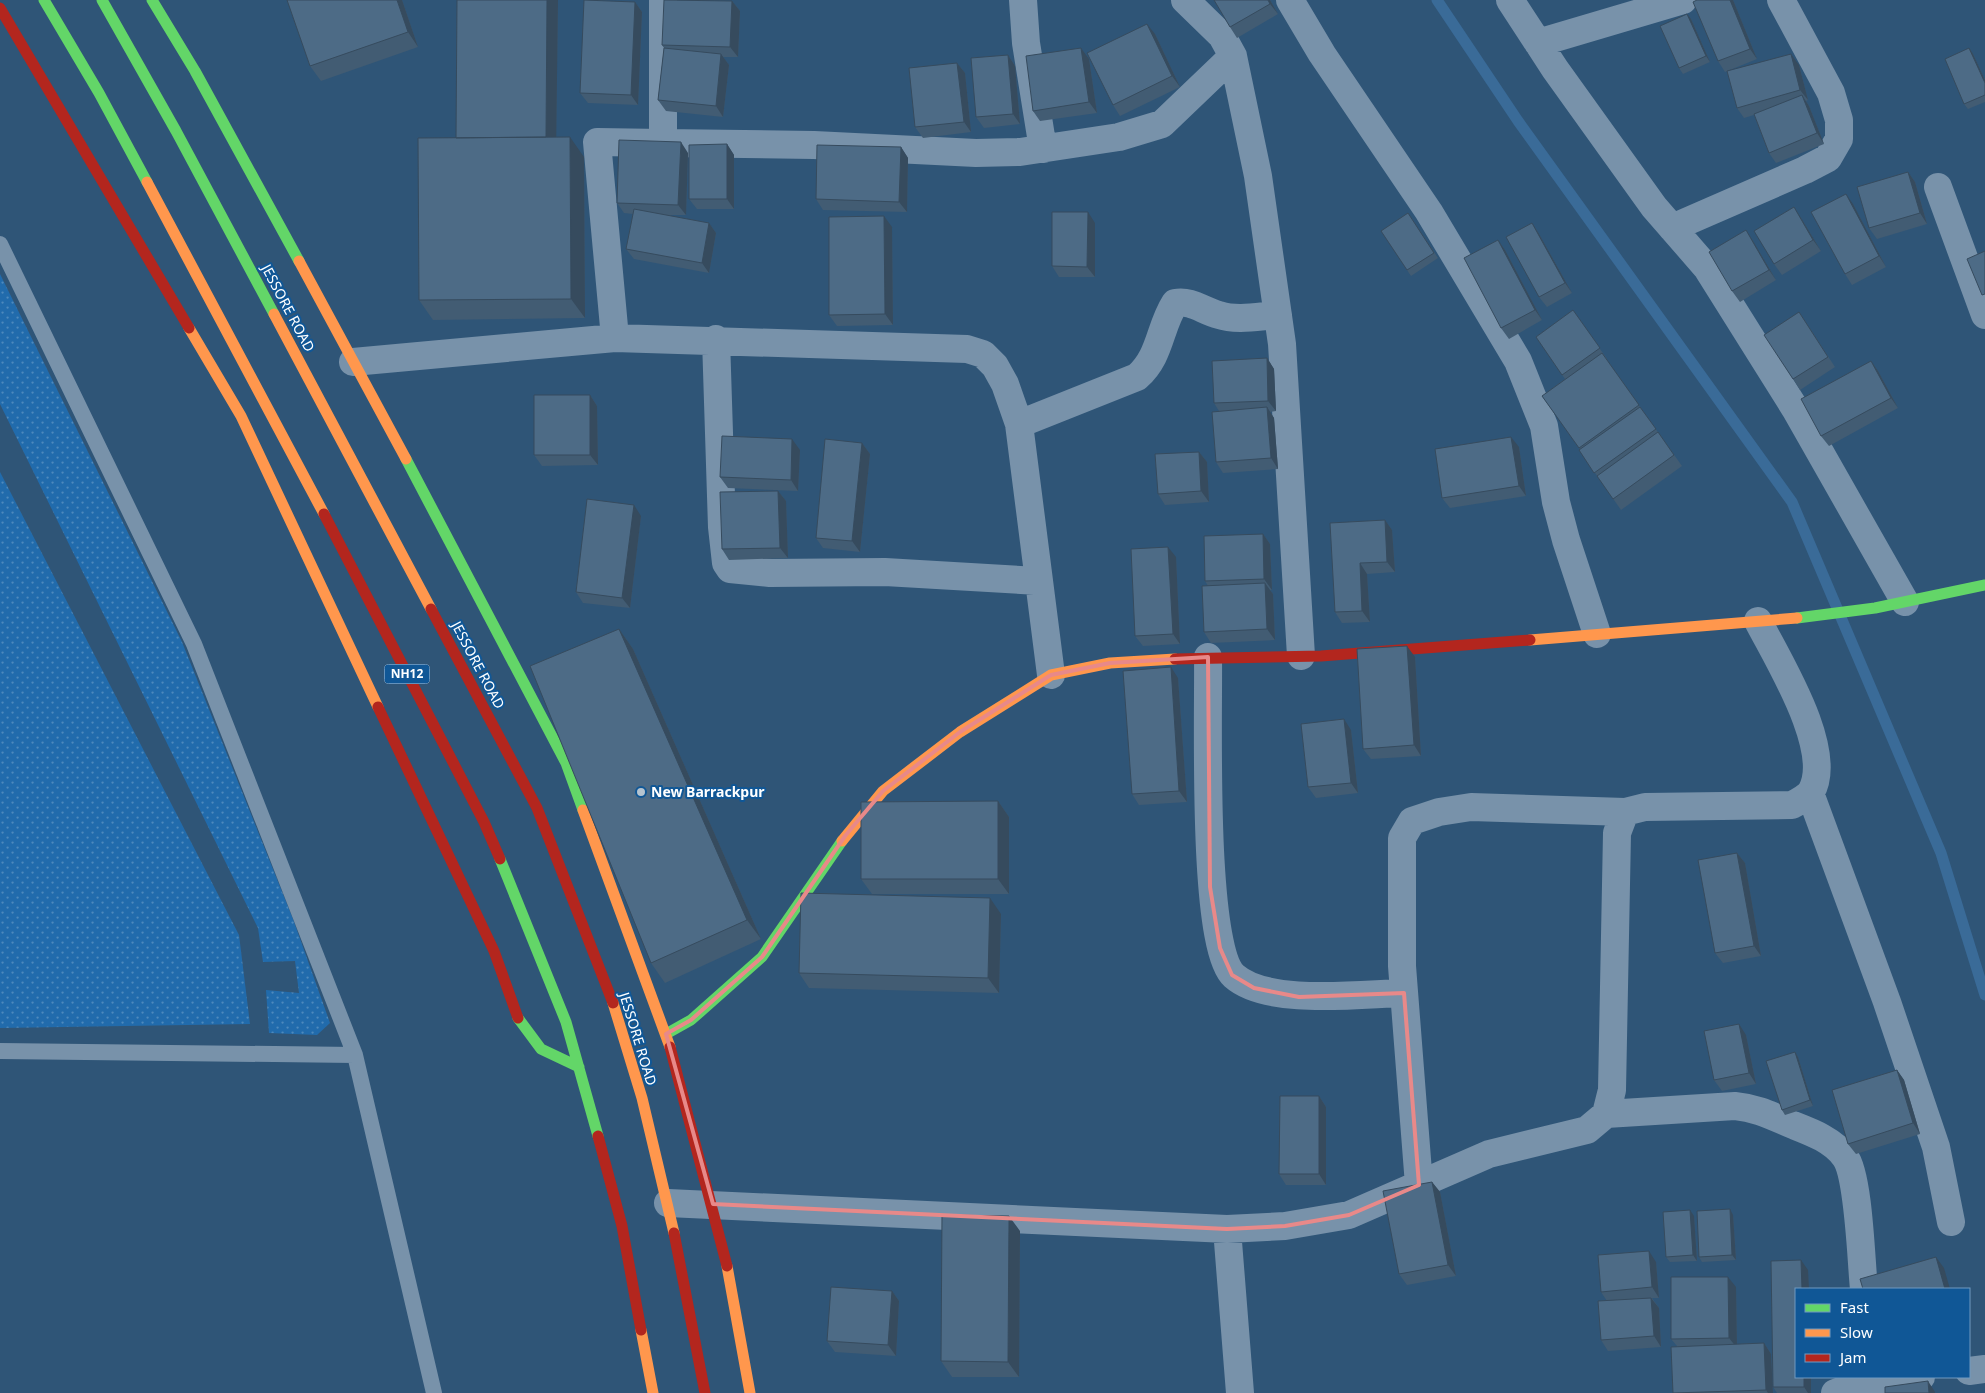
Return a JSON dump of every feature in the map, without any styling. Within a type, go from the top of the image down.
[{"type":"main road","name":"NH12","points":[[44,0],[104,102],[334,534],[484,822],[527,921],[566,1022],[622,1226],[653,1393]]},
{"type":"main road","name":"JESSORE ROAD","points":[[102,0],[176,131],[536,808],[582,920],[630,1056],[668,1203],[686,1286],[705,1393]]},
{"type":"main road","points":[[152,0],[195,72],[354,362],[566,764],[666,1034],[732,1279],[750,1393]]},
{"type":"main road","points":[[0,8],[241,416],[494,951],[516,1016],[541,1049],[579,1067]]},
{"type":"main road","points":[[666,1034],[691,1020],[762,957],[845,836],[883,791],[960,732],[1051,675],[1110,663],[1208,657],[1302,656],[1793,619],[1875,608],[1985,585]]},
{"type":"street","points":[[663,0],[663,143]]},
{"type":"street","points":[[1023,0],[1026,43],[1042,149]]},
{"type":"street","points":[[1185,0],[1222,36],[1233,56],[1258,176],[1282,344],[1302,656]]},
{"type":"street","points":[[1290,0],[1322,54],[1429,212],[1518,361],[1544,426],[1556,502],[1566,540],[1597,634]]},
{"type":"street","points":[[1510,0],[1538,43],[1654,207],[1707,268],[1791,401],[1905,602]]},
{"type":"street","points":[[1538,43],[1683,0]]},
{"type":"street","points":[[1672,228],[1805,170],[1828,158],[1839,139],[1839,120],[1831,93],[1781,0]]},
{"type":"street","points":[[615,338],[597,142],[814,144],[976,153],[1020,152],[1119,137],[1162,124],[1233,56]]},
{"type":"street","points":[[1938,187],[1985,315]]},
{"type":"street","points":[[1019,424],[1137,377],[1148,367],[1156,351],[1167,316],[1175,303],[1186,302],[1220,316],[1278,315]]},
{"type":"street","points":[[354,362],[615,338],[716,339],[967,349],[983,354],[995,366],[1005,384],[1019,424],[1051,675]]},
{"type":"street","points":[[716,339],[722,527],[726,562],[730,569],[770,574],[884,572],[1039,581]]},
{"type":"street","points":[[1419,1185],[1404,993],[1402,838],[1412,821],[1439,812],[1471,806],[1625,812],[1645,807],[1792,805],[1810,793],[1817,775],[1813,741],[1806,716],[1758,621]]},
{"type":"street","points":[[1208,657],[1210,887],[1220,948],[1232,975],[1254,988],[1300,997],[1404,993]]},
{"type":"street","points":[[1810,793],[1888,1002],[1936,1147],[1951,1222]]},
{"type":"street","points":[[668,1203],[1227,1229],[1285,1226],[1349,1215],[1489,1154],[1587,1130],[1606,1114],[1612,1090],[1617,833],[1625,812]]},
{"type":"street","points":[[1606,1114],[1734,1106],[1756,1108],[1816,1134],[1838,1149],[1846,1158],[1853,1179],[1864,1288]]},
{"type":"street","points":[[1227,1229],[1240,1393]]},
{"type":"street","points":[[1970,1371],[1985,1369]]},
{"type":"street","points":[[1834,1393],[1856,1385],[1914,1378]]},
{"type":"lane","points":[[0,244],[194,644],[355,1055],[434,1393]]},
{"type":"lane","points":[[0,1052],[355,1055]]},
{"type":"highlighted area","points":[[1208,657],[1210,887],[1220,948],[1232,975],[1254,988],[1299,997],[1404,993],[1419,1185],[1349,1215],[1285,1226],[1227,1229],[713,1204],[666,1034],[691,1020],[762,957],[845,836],[883,791],[960,732],[1051,675],[1110,663]]},
{"type":"shaded area","points":[[0,274],[182,642],[293,919],[330,1023],[317,1035],[269,1033],[266,990],[299,993],[295,961],[263,962],[258,928],[0,404]]},
{"type":"shaded area","points":[[0,472],[239,935],[250,1024],[0,1028]]},
{"type":"building","points":[[287,0],[397,0],[408,32],[310,66]]},
{"type":"building","points":[[457,0],[547,0],[546,137],[456,138]]},
{"type":"building","points":[[584,0],[635,2],[631,95],[580,93]]},
{"type":"building","points":[[664,0],[732,1],[730,47],[662,45]]},
{"type":"building","points":[[1214,0],[1268,0],[1270,4],[1230,27]]},
{"type":"building","points":[[1697,0],[1730,0],[1750,49],[1718,61],[1693,2]]},
{"type":"building","points":[[1687,14],[1706,56],[1679,68],[1660,26]]},
{"type":"building","points":[[1147,24],[1172,76],[1113,105],[1087,53]]},
{"type":"building","points":[[664,48],[721,54],[716,106],[658,100]]},
{"type":"building","points":[[1081,48],[1089,102],[1033,111],[1026,56]]},
{"type":"building","points":[[1969,48],[1985,83],[1985,95],[1964,104],[1945,59]]},
{"type":"building","points":[[1791,54],[1800,90],[1737,108],[1727,71]]},
{"type":"building","points":[[1008,55],[1013,114],[976,117],[971,58]]},
{"type":"building","points":[[957,63],[964,122],[915,127],[909,68]]},
{"type":"building","points":[[1802,95],[1817,133],[1769,153],[1754,114]]},
{"type":"building","points":[[570,137],[571,299],[419,300],[418,138]]},
{"type":"building","points":[[619,140],[681,142],[678,205],[617,203]]},
{"type":"building","points":[[727,144],[727,199],[689,199],[689,145]]},
{"type":"building","points":[[817,145],[901,147],[899,202],[816,199]]},
{"type":"building","points":[[1908,172],[1920,213],[1869,228],[1857,187]]},
{"type":"building","points":[[1846,194],[1879,256],[1845,274],[1811,212]]},
{"type":"building","points":[[1794,207],[1813,240],[1774,264],[1754,231]]},
{"type":"building","points":[[634,209],[709,223],[702,263],[626,249]]},
{"type":"building","points":[[1052,212],[1088,212],[1087,267],[1052,266]]},
{"type":"building","points":[[1408,213],[1434,253],[1407,270],[1381,231]]},
{"type":"building","points":[[884,216],[885,314],[829,315],[829,217]]},
{"type":"building","points":[[1532,223],[1565,283],[1539,297],[1506,237]]},
{"type":"building","points":[[1746,230],[1769,270],[1732,291],[1709,252]]},
{"type":"building","points":[[1498,240],[1535,310],[1501,328],[1464,258]]},
{"type":"building","points":[[1985,251],[1985,294],[1982,295],[1967,259]]},
{"type":"building","points":[[1573,310],[1600,348],[1562,375],[1536,337]]},
{"type":"building","points":[[1799,312],[1828,357],[1793,379],[1764,335]]},
{"type":"building","points":[[1602,353],[1639,405],[1579,448],[1542,396]]},
{"type":"building","points":[[1267,358],[1268,401],[1214,403],[1212,361]]},
{"type":"building","points":[[1871,361],[1891,398],[1821,436],[1801,399]]},
{"type":"building","points":[[534,395],[590,395],[590,455],[534,455]]},
{"type":"building","points":[[1267,407],[1271,458],[1216,462],[1212,412]]},
{"type":"building","points":[[1640,407],[1656,429],[1594,473],[1579,450]]},
{"type":"building","points":[[1658,432],[1674,455],[1613,499],[1597,476]]},
{"type":"building","points":[[722,436],[792,439],[791,480],[720,477]]},
{"type":"building","points":[[1511,437],[1519,486],[1442,498],[1435,449]]},
{"type":"building","points":[[825,439],[862,443],[852,541],[816,538]]},
{"type":"building","points":[[1199,452],[1201,491],[1158,494],[1155,454]]},
{"type":"building","points":[[778,491],[780,548],[722,549],[720,492]]},
{"type":"building","points":[[587,499],[634,505],[622,598],[576,592]]},
{"type":"building","points":[[1385,520],[1387,562],[1360,563],[1362,611],[1335,612],[1330,523]]},
{"type":"building","points":[[1263,534],[1264,579],[1205,581],[1204,536]]},
{"type":"building","points":[[1168,547],[1173,634],[1135,636],[1131,549]]},
{"type":"building","points":[[1265,583],[1267,629],[1204,632],[1202,586]]},
{"type":"building","name":"New Barrackpur","points":[[619,629],[747,920],[651,963],[530,666]]},
{"type":"building","points":[[1407,646],[1414,745],[1363,749],[1357,649]]},
{"type":"building","points":[[1171,667],[1179,791],[1132,794],[1123,671]]},
{"type":"building","points":[[1344,719],[1351,783],[1308,787],[1301,724]]},
{"type":"building","points":[[998,801],[998,879],[861,879],[861,802]]},
{"type":"building","points":[[1737,853],[1754,946],[1715,953],[1698,860]]},
{"type":"building","points":[[801,893],[990,898],[988,978],[799,973]]},
{"type":"building","points":[[1739,1024],[1749,1073],[1714,1080],[1704,1031]]},
{"type":"building","points":[[1795,1052],[1810,1100],[1782,1110],[1766,1061]]},
{"type":"building","points":[[1897,1070],[1913,1123],[1848,1144],[1832,1090]]},
{"type":"building","points":[[1280,1096],[1319,1096],[1319,1174],[1279,1174]]},
{"type":"building","points":[[1432,1182],[1448,1265],[1399,1274],[1383,1191]]},
{"type":"building","points":[[1730,1209],[1732,1255],[1699,1257],[1697,1211]]},
{"type":"building","points":[[1690,1210],[1693,1255],[1666,1257],[1663,1212]]},
{"type":"building","points":[[942,1215],[1009,1216],[1008,1362],[941,1361]]},
{"type":"building","points":[[1649,1251],[1652,1287],[1601,1292],[1598,1255]]},
{"type":"building","points":[[1936,1257],[1945,1288],[1863,1288],[1860,1279]]},
{"type":"building","points":[[1801,1260],[1802,1288],[1795,1288],[1795,1378],[1804,1378],[1804,1387],[1773,1387],[1771,1261]]},
{"type":"building","points":[[1671,1277],[1728,1277],[1729,1338],[1671,1339]]},
{"type":"building","points":[[831,1287],[892,1291],[888,1345],[827,1341]]},
{"type":"building","points":[[1651,1298],[1654,1336],[1601,1340],[1598,1301]]},
{"type":"building","points":[[1764,1343],[1766,1390],[1673,1393],[1671,1347]]},
{"type":"building","points":[[1928,1381],[1929,1393],[1885,1393],[1885,1387]]},
{"type":"waterway","points":[[1437,0],[1518,121],[1792,502],[1941,853],[1985,995]]},
{"type":"traffic: fast","points":[[44,0],[99,93],[147,182]]},
{"type":"traffic: fast","points":[[102,0],[176,131],[274,314]]},
{"type":"traffic: fast","points":[[152,0],[195,71],[299,261]]},
{"type":"traffic: fast","points":[[406,459],[566,763],[583,810]]},
{"type":"traffic: fast","points":[[1797,618],[1875,608],[1985,585]]},
{"type":"traffic: fast","points":[[666,1034],[691,1020],[762,957],[842,841]]},
{"type":"traffic: fast","points":[[500,859],[566,1022],[598,1136]]},
{"type":"traffic: fast","points":[[518,1018],[541,1049],[579,1067]]},
{"type":"traffic: slow","points":[[147,182],[324,514]]},
{"type":"traffic: slow","points":[[299,261],[406,459]]},
{"type":"traffic: slow","points":[[274,314],[431,609]]},
{"type":"traffic: slow","points":[[189,328],[241,416],[378,707]]},
{"type":"traffic: slow","points":[[1530,640],[1797,618]]},
{"type":"traffic: slow","points":[[842,841],[883,791],[960,732],[1051,675],[1110,663],[1175,659]]},
{"type":"traffic: slow","points":[[583,810],[670,1047]]},
{"type":"traffic: slow","points":[[613,1003],[642,1098],[674,1233]]},
{"type":"traffic: slow","points":[[727,1266],[750,1393]]},
{"type":"traffic: slow","points":[[641,1330],[653,1393]]},
{"type":"traffic: jam","points":[[0,8],[189,328]]},
{"type":"traffic: jam","points":[[324,514],[484,822],[500,859]]},
{"type":"traffic: jam","points":[[431,609],[537,808],[613,1003]]},
{"type":"traffic: jam","points":[[1175,659],[1321,656],[1530,640]]},
{"type":"traffic: jam","points":[[378,707],[494,951],[518,1018]]},
{"type":"traffic: jam","points":[[670,1047],[727,1266]]},
{"type":"traffic: jam","points":[[598,1136],[622,1226],[641,1330]]},
{"type":"traffic: jam","points":[[674,1233],[705,1393]]},
{"type":"place","name":"New Barrackpur","points":[[641,792]]}]
